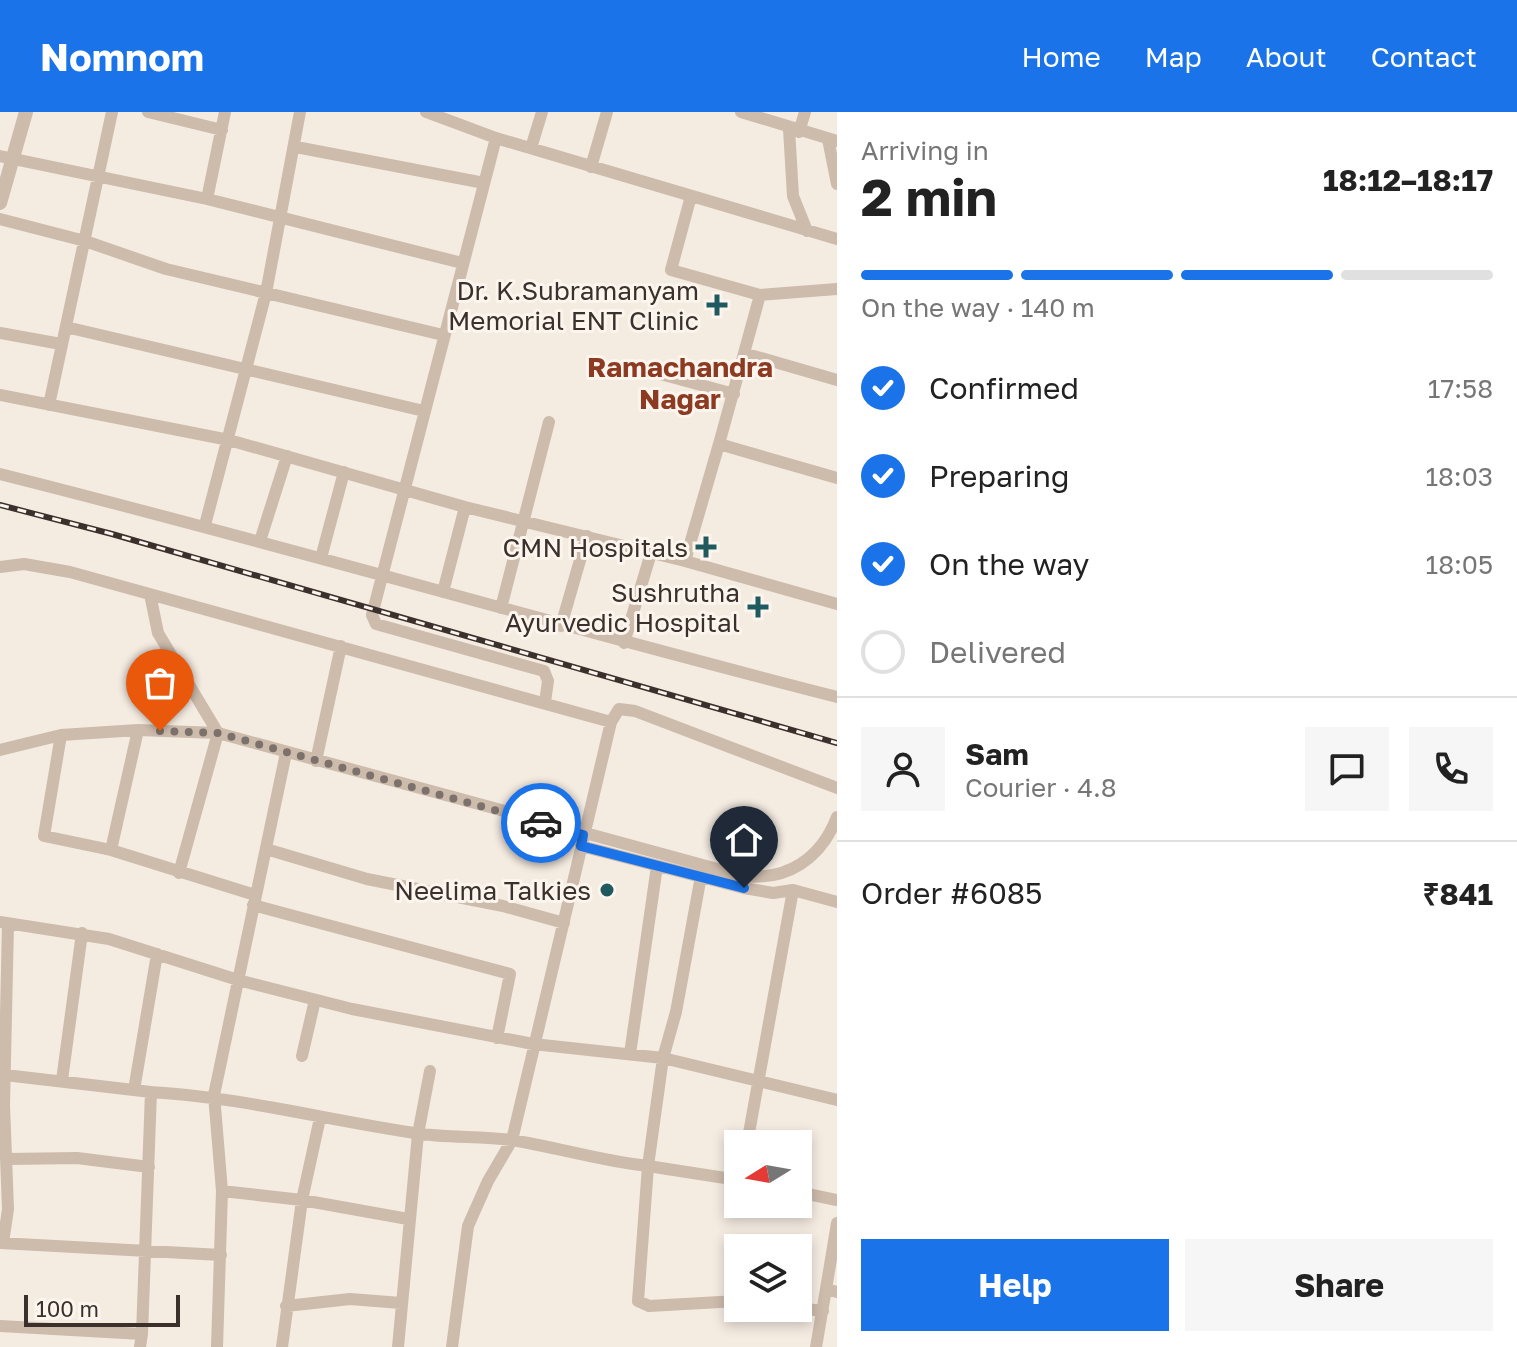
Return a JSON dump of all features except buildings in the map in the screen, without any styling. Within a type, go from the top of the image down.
[{"type":"street","points":[[0,203],[6,157],[26,112]]},
{"type":"street","points":[[49,405],[112,112]]},
{"type":"street","points":[[148,112],[222,130]]},
{"type":"street","points":[[207,199],[225,112]]},
{"type":"street","points":[[205,525],[266,293],[296,147],[300,112]]},
{"type":"street","points":[[426,112],[496,138],[837,239]]},
{"type":"street","points":[[464,126],[468,112]]},
{"type":"street","points":[[531,148],[542,112]]},
{"type":"street","points":[[591,167],[607,112]]},
{"type":"street","points":[[741,112],[832,140],[837,184]]},
{"type":"street","points":[[805,112],[794,130],[793,196],[807,231]]},
{"type":"street","points":[[496,138],[372,615],[376,624],[544,671],[548,681],[545,702]]},
{"type":"street","points":[[296,147],[484,183]]},
{"type":"street","points":[[6,157],[282,215],[462,263]]},
{"type":"street","points":[[691,196],[671,270],[760,295],[837,289]]},
{"type":"street","points":[[0,219],[85,241],[166,269],[443,335]]},
{"type":"street","points":[[685,561],[747,354],[760,295]]},
{"type":"street","points":[[66,327],[247,372],[424,411]]},
{"type":"street","points":[[0,333],[61,344]]},
{"type":"street","points":[[747,354],[837,380]]},
{"type":"street","points":[[631,366],[734,394]]},
{"type":"street","points":[[0,395],[229,440],[465,507],[685,561],[837,604]]},
{"type":"street","points":[[501,608],[549,422]]},
{"type":"street","points":[[719,444],[837,478]]},
{"type":"street","points":[[260,541],[287,456]]},
{"type":"street","points":[[321,558],[344,472]]},
{"type":"street","points":[[0,474],[205,525],[561,626],[837,697]]},
{"type":"street","points":[[443,592],[465,507]]},
{"type":"street","points":[[561,626],[587,536]]},
{"type":"street","points":[[624,643],[651,553]]},
{"type":"street","points":[[0,567],[24,564],[50,566],[611,722]]},
{"type":"street","points":[[150,594],[158,633],[218,733],[179,873]]},
{"type":"street","points":[[316,761],[341,646]]},
{"type":"street","points":[[452,1347],[468,1226],[488,1181],[512,1140],[611,722],[619,709],[635,711],[837,788]]},
{"type":"street","points":[[111,850],[138,730]]},
{"type":"street","points":[[0,750],[61,735],[138,730],[218,733],[657,866],[759,890],[793,890],[837,902]]},
{"type":"street","points":[[61,735],[44,836],[111,850],[254,900],[510,974],[497,1038]]},
{"type":"street","points":[[217,1347],[222,1191],[214,1095],[286,753]]},
{"type":"street","points":[[582,841],[609,841],[765,879],[799,866],[830,836],[837,817]]},
{"type":"street","points":[[266,849],[367,879],[564,923]]},
{"type":"street","points":[[630,1054],[657,866]]},
{"type":"street","points":[[701,876],[676,1012],[663,1058],[648,1166],[638,1301],[649,1306],[724,1302]]},
{"type":"street","points":[[749,1130],[793,890]]},
{"type":"street","points":[[221,1255],[1,1243],[8,1209],[4,923],[82,933],[315,1000],[533,1044],[663,1058],[837,1100]]},
{"type":"street","points":[[62,1080],[82,933]]},
{"type":"street","points":[[134,1090],[157,954]]},
{"type":"street","points":[[302,1056],[315,1000]]},
{"type":"street","points":[[398,1347],[408,1219],[418,1134],[430,1071]]},
{"type":"street","points":[[5,1075],[151,1092],[214,1095],[320,1118],[418,1134],[512,1140],[599,1161],[724,1178]]},
{"type":"street","points":[[0,1326],[141,1340],[147,1253],[151,1092]]},
{"type":"street","points":[[282,1347],[302,1200],[320,1118]]},
{"type":"street","points":[[8,1159],[77,1158],[149,1167]]},
{"type":"street","points":[[222,1191],[302,1200],[408,1219]]},
{"type":"street","points":[[812,1195],[837,1200]]},
{"type":"street","points":[[816,1347],[823,1311],[832,1290],[837,1223]]},
{"type":"street","points":[[286,1306],[350,1299],[401,1303]]},
{"type":"street","points":[[812,1310],[823,1311]]},
{"type":"railway","points":[[0,505],[112,534],[837,743]]},
{"type":"way so far","points":[[160,731],[218,733],[541,823]]},
{"type":"place","name":"Dr. K.Subramanyam Memorial ENT Clinic","points":[[717,305]]},
{"type":"place","name":"CMN Hospitals","points":[[706,547]]},
{"type":"place","name":"Sushrutha Ayurvedic Hospital","points":[[758,607]]},
{"type":"place","name":"Neelima Talkies","points":[[607,890]]},
{"type":"district","name":"Ramachandra Nagar","points":[[680,382]]},
{"type":"route","points":[[541,823],[583,835],[581,846],[744,888]]}]
